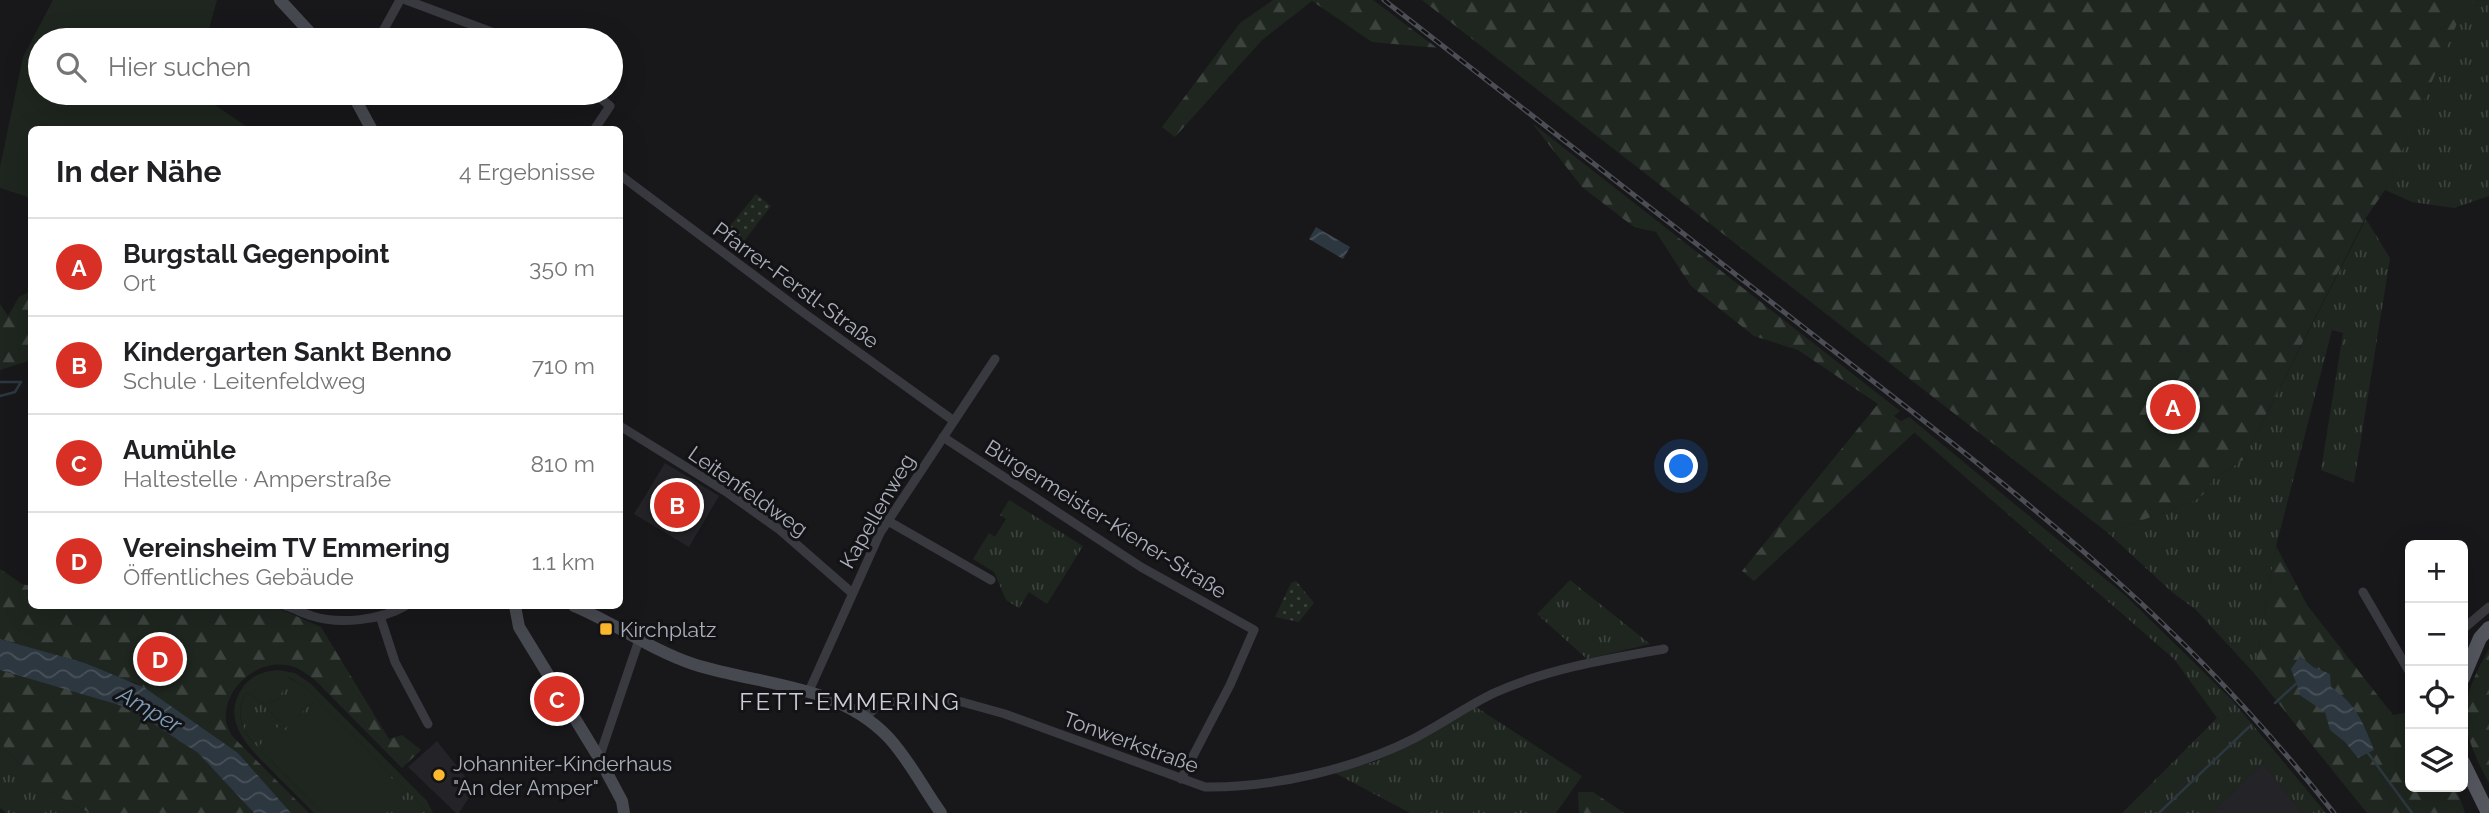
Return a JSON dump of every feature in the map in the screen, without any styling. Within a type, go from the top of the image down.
[{"type":"main road","points":[[2468,666],[2480,638],[2489,628]]},
{"type":"main road","points":[[2468,772],[2488,813]]},
{"type":"street","points":[[280,0],[306,28]]},
{"type":"street","points":[[385,28],[400,0]]},
{"type":"street","points":[[406,0],[481,28]]},
{"type":"street","points":[[358,105],[370,126]]},
{"type":"street","points":[[597,126],[609,105]]},
{"type":"street","name":"Pfarrer-Ferstl-Straße","points":[[623,177],[954,421]]},
{"type":"street","name":"Kapellenweg","points":[[809,691],[880,533],[995,359]]},
{"type":"street","name":"Leitenfeldweg","points":[[623,428],[728,493],[780,530],[851,593]]},
{"type":"street","name":"Bürgermeister-Kiener-Straße","points":[[943,437],[1141,567],[1254,631],[1230,685],[1181,779]]},
{"type":"street","points":[[888,521],[990,580]]},
{"type":"street","points":[[2363,592],[2406,666]]},
{"type":"street","points":[[2468,625],[2489,607]]},
{"type":"street","points":[[295,609],[322,618],[343,620],[380,616],[400,609]]},
{"type":"street","points":[[516,609],[519,627],[599,758],[617,791],[624,813]]},
{"type":"street","points":[[582,609],[639,640],[698,666],[809,691],[828,697],[865,716],[899,750],[940,813]]},
{"type":"street","points":[[380,616],[395,662],[428,724]]},
{"type":"street","points":[[599,758],[639,640]]},
{"type":"street","name":"Tonwerkstraße","points":[[865,716],[879,705],[914,699],[962,702],[1005,714],[1205,787],[1228,787],[1329,770],[1374,756],[1415,738],[1477,702],[1515,685],[1559,671],[1664,649]]},
{"type":"shaded area","points":[[665,463],[719,496],[689,547],[634,514]]},
{"type":"shaded area","name":"Johanniter-Kinderhaus \"An der Amper\"","points":[[437,741],[470,783],[472,793],[459,813],[408,767]]},
{"type":"shaded area","points":[[2263,763],[2302,813],[2212,813]]},
{"type":"green space","points":[[53,0],[217,0],[209,28],[38,28]]},
{"type":"green space","points":[[1273,0],[1373,0],[1437,48],[1372,42],[1312,1],[1262,40],[1175,137],[1162,127],[1240,23]]},
{"type":"green space","points":[[1422,0],[2480,0],[2465,5],[2385,190],[2365,219],[2243,460],[2213,479],[2204,494],[2194,501],[2108,533]]},
{"type":"green space","points":[[2489,0],[2489,196],[2454,208],[2412,202],[2385,190],[2465,4]]},
{"type":"green space","points":[[28,48],[28,105],[215,105],[246,126],[28,126],[28,197],[0,188],[0,167],[23,57]]},
{"type":"green space","points":[[1532,123],[1900,411],[1894,416],[1915,432],[1754,581],[1742,571],[1878,404],[1798,350],[1754,336],[1691,286],[1656,232],[1634,227],[1582,187]]},
{"type":"green space","points":[[756,194],[771,206],[741,245],[725,232]]},
{"type":"green space","points":[[2366,219],[2390,258],[2354,483],[2321,470],[2343,333],[2332,330],[2276,546],[2254,673],[2195,609],[2173,593],[2108,533],[2194,501],[2204,494],[2213,479],[2243,460]]},
{"type":"green space","points":[[28,292],[28,361],[0,370],[0,304],[8,316],[19,297]]},
{"type":"green space","points":[[1909,417],[2126,596],[2232,700],[2326,813],[2302,813],[2263,763],[2212,813],[2122,813],[2217,718],[2174,659],[1901,421]]},
{"type":"green space","points":[[1009,500],[1083,546],[1047,604],[1029,592],[1019,608],[1006,600],[994,572],[973,559],[989,533],[995,537],[1006,519],[1000,515]]},
{"type":"green space","points":[[2276,546],[2307,605],[2393,715],[2405,713],[2405,792],[2458,792],[2465,813],[2367,813],[2254,673]]},
{"type":"green space","points":[[0,569],[28,585],[28,609],[280,609],[321,627],[389,739],[402,735],[421,750],[402,768],[305,673],[290,666],[275,665],[253,672],[236,688],[230,698],[226,709],[227,724],[232,736],[309,813],[291,813],[238,753],[136,683],[85,663],[0,639]]},
{"type":"green space","points":[[1570,580],[1650,644],[1587,659],[1537,614]]},
{"type":"green space","points":[[1296,581],[1314,603],[1299,622],[1275,617],[1291,583]]},
{"type":"green space","points":[[2489,649],[2489,783],[2468,734],[2468,697]]},
{"type":"green space","points":[[0,670],[129,708],[198,753],[254,813],[90,813],[39,786],[0,742]]},
{"type":"green space","points":[[278,670],[295,673],[310,683],[427,801],[433,813],[427,813],[305,687],[288,677],[279,699],[268,702],[285,719],[307,695],[313,702],[261,751],[322,813],[314,813],[257,756],[242,736],[234,714],[244,685],[262,673]],"holes":[[[246,693],[255,697],[282,723],[258,747],[244,729],[240,715]]]},
{"type":"green space","points":[[287,677],[305,687],[427,813],[322,813],[261,751],[303,709],[300,706],[285,720],[268,702],[279,699]]},
{"type":"green space","points":[[246,693],[255,697],[282,723],[258,748],[248,736],[242,722],[241,708]]},
{"type":"green space","points":[[319,704],[406,793],[386,813],[325,813],[267,754]]},
{"type":"green space","points":[[1476,707],[1582,776],[1556,813],[1410,813],[1335,773],[1377,761]]},
{"type":"green space","points":[[0,742],[39,786],[90,813],[6,813],[0,808]]},
{"type":"green space","points":[[1578,792],[1593,792],[1624,813],[1579,813]]},
{"type":"water","points":[[1316,227],[1350,247],[1343,259],[1309,239]]},
{"type":"water","name":"Amper","points":[[0,639],[85,663],[145,688],[238,753],[291,813],[254,813],[198,753],[129,708],[0,670]]},
{"type":"water","points":[[2300,656],[2313,667],[2330,674],[2331,687],[2347,700],[2358,714],[2374,750],[2358,758],[2345,742],[2330,730],[2325,712],[2301,696],[2291,669]]},
{"type":"waterway","points":[[0,382],[21,382]]},
{"type":"waterway","points":[[0,396],[15,392],[21,382]]},
{"type":"waterway","points":[[2275,703],[2297,683]]},
{"type":"waterway","points":[[2159,813],[2249,727]]},
{"type":"waterway","points":[[2368,753],[2412,813]]},
{"type":"railway","points":[[1384,0],[1935,429],[2083,551],[2204,665],[2284,752],[2334,813]]},
{"type":"place","name":"Burgstall Gegenpoint","points":[[2173,407]]},
{"type":"place","name":"Kindergarten Sankt Benno","points":[[677,505]]},
{"type":"place","name":"Kirchplatz","points":[[606,629]]},
{"type":"place","name":"Vereinsheim TV Emmering","points":[[160,659]]},
{"type":"place","name":"Aumühle","points":[[557,699]]},
{"type":"place","name":"Johanniter-Kinderhaus \"An der Amper\"","points":[[439,775]]},
{"type":"district","name":"FETT-EMMERING","points":[[850,701]]}]
